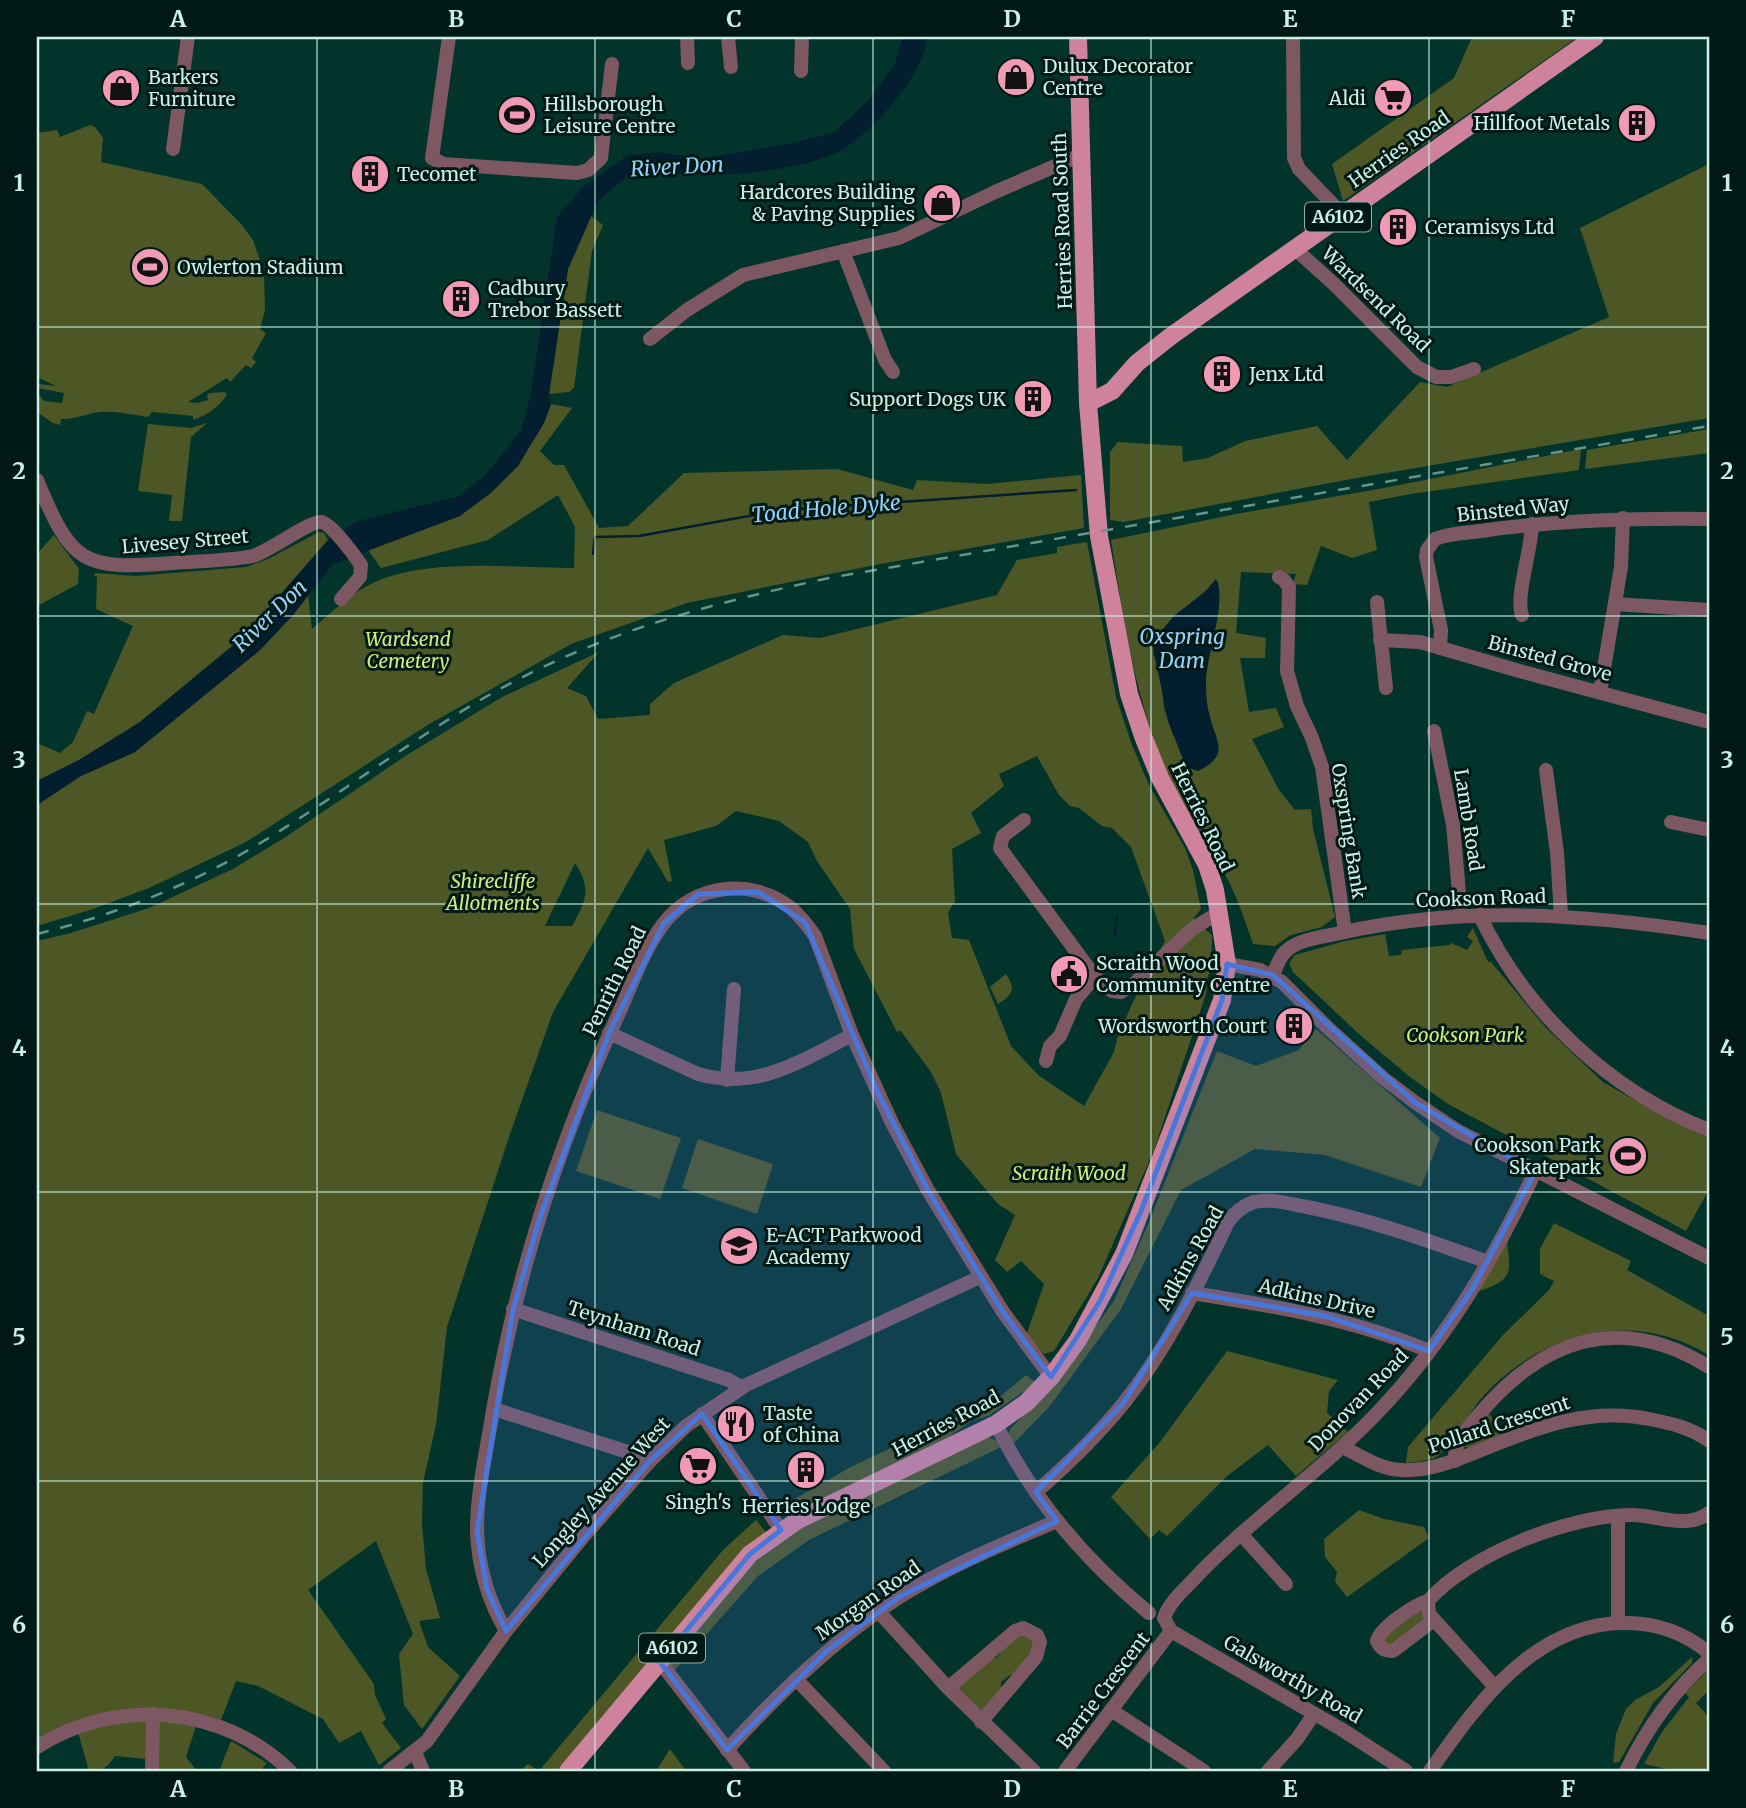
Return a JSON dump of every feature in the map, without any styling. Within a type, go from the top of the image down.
[{"type":"main road","name":"Herries Road South","points":[[1078,37],[1088,403]]},
{"type":"main road","name":"Herries Road","points":[[568,1771],[750,1554],[781,1530],[808,1515],[996,1424],[1026,1403],[1051,1377],[1077,1340],[1124,1254],[1210,1033],[1222,1000],[1227,964],[1220,912],[1207,865],[1160,778],[1129,694],[1099,536],[1088,403],[1112,391],[1137,363],[1171,336],[1294,247],[1595,37]]},
{"type":"street","points":[[173,149],[188,37]]},
{"type":"street","points":[[449,37],[432,158],[443,164],[577,173],[588,170],[601,158],[612,64]]},
{"type":"street","points":[[687,37],[688,63]]},
{"type":"street","points":[[728,37],[731,67]]},
{"type":"street","points":[[802,37],[802,71]]},
{"type":"street","points":[[1293,37],[1294,158],[1299,169],[1342,214]]},
{"type":"street","points":[[650,340],[687,310],[743,275],[900,238],[995,192],[1081,155]]},
{"type":"street","name":"Wardsend Road","points":[[1294,247],[1417,367],[1436,377],[1451,377],[1474,369]]},
{"type":"street","points":[[844,251],[893,372]]},
{"type":"street","name":"Livesey Street","points":[[37,480],[66,540],[82,555],[108,565],[126,567],[248,557],[270,550],[312,523],[321,522],[331,528],[361,565],[361,574],[341,599]]},
{"type":"street","points":[[1600,692],[1621,567],[1623,518]]},
{"type":"street","name":"Binsted Way","points":[[1440,648],[1441,629],[1426,557],[1431,544],[1441,537],[1532,524],[1623,518],[1709,519]]},
{"type":"street","points":[[1522,615],[1520,605],[1531,546],[1532,524]]},
{"type":"street","name":"Oxspring Bank","points":[[1279,578],[1289,587],[1287,671],[1297,706],[1322,767],[1345,932]]},
{"type":"street","points":[[1377,602],[1386,688]]},
{"type":"street","points":[[1615,604],[1709,610]]},
{"type":"street","name":"Binsted Grove","points":[[1380,640],[1412,641],[1709,722]]},
{"type":"street","name":"Lamb Road","points":[[1434,732],[1453,825],[1461,915]]},
{"type":"street","points":[[1546,770],[1558,853],[1561,915]]},
{"type":"street","points":[[1024,820],[1003,836],[1000,848],[1095,977],[1111,991],[1122,992],[1136,982],[1192,929],[1220,912]]},
{"type":"street","points":[[1671,822],[1709,830]]},
{"type":"street","name":"Penrith Road","points":[[506,1631],[487,1590],[477,1531],[494,1409],[513,1309],[540,1217],[609,1033],[664,923],[698,894],[738,888],[758,892],[775,898],[805,922],[822,954],[852,1035],[892,1123],[923,1181],[980,1277],[1051,1377]]},
{"type":"street","name":"Cookson Road","points":[[1273,975],[1286,951],[1294,946],[1373,925],[1461,915],[1561,915],[1709,933]]},
{"type":"street","points":[[1479,915],[1502,958],[1522,986],[1573,1044],[1651,1102],[1709,1130]]},
{"type":"street","points":[[1227,964],[1251,967],[1273,975],[1297,995],[1353,1052],[1416,1103],[1464,1135],[1709,1258]]},
{"type":"street","points":[[1046,1061],[1050,1046],[1060,1036],[1076,999],[1095,977]]},
{"type":"street","points":[[727,1080],[734,989]]},
{"type":"street","points":[[609,1033],[698,1074],[727,1080],[748,1080],[765,1076],[852,1035]]},
{"type":"street","name":"Donovan Road","points":[[1168,1625],[1168,1608],[1183,1590],[1241,1534],[1343,1447],[1395,1393],[1472,1290],[1535,1172]]},
{"type":"street","name":"Adkins Road","points":[[1036,1492],[1093,1438],[1123,1404],[1150,1367],[1228,1222],[1244,1206],[1264,1201],[1321,1210],[1373,1223],[1488,1262]]},
{"type":"street","name":"Longley Avenue West","points":[[389,1771],[415,1752],[436,1729],[506,1631],[582,1538],[649,1462],[702,1414],[741,1387],[980,1277]]},
{"type":"street","name":"Adkins Drive","points":[[1192,1293],[1282,1307],[1325,1317],[1396,1337],[1429,1351]]},
{"type":"street","name":"Teynham Road","points":[[513,1309],[729,1380],[741,1387]]},
{"type":"street","points":[[1455,1461],[1454,1454],[1472,1422],[1511,1380],[1539,1360],[1570,1346],[1615,1337],[1637,1338],[1658,1342],[1709,1367]]},
{"type":"street","points":[[494,1409],[634,1454],[649,1462]]},
{"type":"street","points":[[702,1414],[781,1530]]},
{"type":"street","name":"Pollard Crescent","points":[[1343,1447],[1375,1464],[1405,1471],[1455,1461],[1544,1426],[1602,1414],[1667,1422],[1709,1441]]},
{"type":"street","points":[[996,1424],[1036,1492],[1057,1521],[1104,1574],[1149,1613]]},
{"type":"street","points":[[1434,1620],[1393,1651],[1383,1650],[1377,1642],[1381,1632],[1409,1611],[1428,1601],[1453,1579],[1533,1535],[1565,1524],[1618,1516],[1652,1517],[1683,1522],[1694,1521],[1709,1513]]},
{"type":"street","points":[[1618,1516],[1618,1623]]},
{"type":"street","name":"Morgan Road","points":[[727,1750],[827,1651],[899,1597],[959,1564],[1057,1521]]},
{"type":"street","points":[[1241,1534],[1286,1584]]},
{"type":"street","points":[[1428,1601],[1427,1608],[1434,1620],[1495,1687]]},
{"type":"street","points":[[879,1612],[981,1722],[1034,1771]]},
{"type":"street","points":[[1430,1771],[1459,1729],[1495,1687],[1547,1645],[1582,1629],[1618,1623],[1662,1627],[1682,1634],[1709,1653]]},
{"type":"street","name":"Barrie Crescent","points":[[1065,1771],[1111,1710],[1168,1625]]},
{"type":"street","name":"Galsworthy Road","points":[[1168,1625],[1406,1771]]},
{"type":"street","points":[[948,1688],[1015,1631],[1023,1628],[1037,1635],[1040,1642],[1035,1657],[981,1722]]},
{"type":"street","points":[[1626,1771],[1673,1694],[1709,1659]]},
{"type":"street","points":[[660,1662],[744,1771]]},
{"type":"street","points":[[796,1679],[884,1771]]},
{"type":"street","points":[[1111,1710],[1204,1771]]},
{"type":"street","points":[[37,1747],[87,1722],[120,1715],[153,1714],[191,1719],[239,1735],[290,1771]]},
{"type":"street","points":[[152,1771],[153,1714]]},
{"type":"street","points":[[1268,1771],[1297,1739],[1314,1714]]},
{"type":"street","points":[[415,1752],[422,1771]]},
{"type":"highlighted area","points":[[758,892],[805,922],[878,1093],[929,1192],[1003,1312],[1051,1377],[1100,1301],[1141,1211],[1222,1000],[1227,964],[1273,975],[1416,1103],[1535,1172],[1472,1290],[1429,1351],[1325,1316],[1192,1293],[1123,1404],[1036,1492],[1057,1521],[899,1597],[827,1651],[727,1750],[660,1662],[750,1554],[781,1530],[702,1414],[649,1462],[506,1631],[487,1590],[477,1531],[513,1309],[540,1217],[609,1033],[664,923],[698,894]]},
{"type":"green space","points":[[1472,37],[1578,37],[1343,201],[1332,164],[1454,78]]},
{"type":"green space","name":"Owlerton Stadium","points":[[90,125],[95,127],[103,138],[101,162],[202,184],[253,240],[264,272],[265,310],[260,329],[266,333],[252,358],[256,362],[251,368],[246,365],[230,382],[227,378],[188,402],[208,400],[209,393],[225,392],[227,395],[212,410],[193,420],[193,416],[152,412],[148,417],[101,412],[61,419],[60,425],[37,412],[37,392],[44,401],[62,403],[64,393],[38,388],[38,384],[56,386],[37,377],[37,133],[57,130],[60,137]]},
{"type":"green space","points":[[1709,164],[1709,418],[1351,479],[1124,522],[1110,520],[1110,452],[1118,442],[1182,446],[1183,462],[1208,458],[1245,441],[1317,426],[1347,460],[1420,382],[1447,387],[1609,317],[1580,228]]},
{"type":"green space","points":[[591,216],[603,225],[592,251],[574,388],[569,392],[549,394],[568,269]]},
{"type":"green space","name":"Wardsend Cemetery","points":[[551,404],[572,408],[540,451],[554,465],[564,465],[599,528],[628,526],[684,473],[837,469],[913,490],[917,480],[987,484],[1081,475],[1084,528],[880,564],[687,603],[571,644],[426,726],[246,842],[149,888],[37,926],[37,805],[81,776],[135,752],[260,650],[293,615],[308,594],[312,629],[360,590],[399,574],[423,569],[474,566],[574,568],[575,527],[558,495],[488,540],[381,568],[368,550],[460,516],[544,423]]},
{"type":"green space","points":[[207,423],[191,437],[182,521],[169,521],[172,495],[138,491],[148,424],[191,428]]},
{"type":"green space","points":[[1709,429],[1709,453],[1585,469],[1587,450]]},
{"type":"green space","points":[[1581,449],[1579,470],[1369,502],[1377,550],[1352,558],[1321,546],[1307,585],[1293,584],[1296,574],[1241,572],[1236,633],[1266,638],[1265,658],[1240,658],[1249,712],[1276,708],[1284,727],[1252,739],[1279,790],[1295,810],[1311,809],[1313,829],[1335,917],[1322,927],[1291,935],[1275,946],[1253,944],[1230,884],[1172,783],[1155,741],[1131,656],[1111,540],[1236,514]],"holes":[[[1218,581],[1219,595],[1206,676],[1208,713],[1217,744],[1216,754],[1209,765],[1173,735],[1164,708],[1161,679],[1153,653],[1158,635],[1174,616]]]},
{"type":"green space","points":[[319,532],[324,533],[328,540],[244,636],[140,722],[79,760],[37,781],[37,743],[60,753],[73,742],[87,711],[94,714],[133,626],[96,609],[95,573],[135,576],[246,567],[268,559]]},
{"type":"green space","points":[[54,535],[79,569],[78,584],[37,606],[37,554]]},
{"type":"green space","points":[[1087,542],[1116,697],[1149,785],[1185,848],[1193,870],[1201,909],[1193,919],[1212,935],[1211,972],[1208,975],[1206,994],[1154,1150],[1098,1278],[1054,1351],[1044,1354],[1026,1336],[1044,1284],[1021,1261],[1007,1272],[995,1260],[1015,1215],[998,1204],[956,1154],[941,1093],[931,1072],[900,1030],[897,1032],[854,949],[850,909],[817,861],[808,842],[779,821],[736,811],[716,826],[664,840],[672,881],[668,882],[648,848],[553,1012],[509,1137],[447,1327],[436,1425],[423,1483],[422,1524],[426,1569],[440,1618],[419,1621],[428,1647],[460,1676],[422,1729],[404,1705],[399,1654],[413,1634],[376,1541],[308,1590],[374,1684],[375,1695],[386,1719],[382,1723],[401,1748],[379,1765],[361,1731],[339,1743],[323,1719],[258,1686],[236,1681],[221,1720],[200,1714],[186,1757],[197,1771],[157,1771],[157,1760],[115,1756],[104,1768],[89,1771],[75,1722],[37,1739],[37,941],[149,908],[233,869],[407,755],[502,697],[599,652],[567,688],[586,696],[598,719],[650,715],[650,704],[674,683],[783,635],[820,638],[997,595],[1017,560],[1057,553],[1057,547]],"holes":[[[1037,756],[1059,795],[1070,806],[1079,808],[1102,826],[1112,828],[1131,847],[1165,941],[1132,1004],[1114,1052],[1084,1106],[1038,1075],[1011,1046],[969,940],[952,938],[948,913],[955,901],[952,849],[981,833],[971,813],[1004,786],[999,774]],[[575,863],[584,880],[585,895],[581,909],[572,926],[545,926]]]},
{"type":"green space","name":"Cookson Park","points":[[1473,928],[1488,962],[1491,962],[1546,1028],[1603,1082],[1657,1113],[1709,1138],[1709,1193],[1686,1231],[1448,1104],[1410,1077],[1360,1035],[1293,972],[1289,963],[1295,955],[1345,941],[1385,934],[1389,956],[1401,955],[1402,950],[1451,943],[1467,950],[1473,941],[1467,937]]},
{"type":"green space","points":[[1006,974],[1012,988],[1007,997],[998,1004],[990,987]]},
{"type":"green space","points":[[1316,1029],[1440,1138],[1421,1187],[1325,1155],[1255,1149],[1181,1190],[1121,1309],[1049,1407],[1013,1444],[1008,1434],[1011,1428],[1051,1388],[1114,1301],[1149,1222],[1217,1051],[1256,1066],[1299,1050]]},
{"type":"green space","points":[[597,1110],[681,1138],[660,1199],[576,1171]]},
{"type":"green space","points":[[698,1139],[773,1164],[757,1214],[682,1188]]},
{"type":"green space","points":[[1554,1223],[1631,1261],[1627,1270],[1709,1316],[1709,1355],[1679,1340],[1648,1332],[1586,1334],[1557,1344],[1528,1358],[1502,1378],[1479,1401],[1452,1442],[1439,1455],[1432,1459],[1406,1463],[1408,1447],[1503,1335],[1549,1290],[1554,1281],[1540,1274],[1540,1249]]},
{"type":"green space","points":[[1507,1240],[1507,1275],[1477,1292]]},
{"type":"green space","points":[[1227,1351],[1338,1380],[1329,1391],[1327,1413],[1348,1432],[1296,1476],[1268,1445],[1227,1476],[1167,1536],[1159,1530],[1150,1539],[1111,1497],[1160,1442]]},
{"type":"green space","points":[[1026,1375],[1036,1383],[988,1416],[973,1420],[944,1440],[787,1517],[786,1504],[849,1468],[1002,1395]]},
{"type":"green space","points":[[1489,1414],[1506,1434],[1469,1448],[1465,1447],[1469,1436]]},
{"type":"green space","points":[[987,1437],[1003,1446],[809,1540],[758,1576],[674,1671],[670,1665],[671,1658],[729,1589],[778,1542],[796,1529]]},
{"type":"green space","points":[[1359,1510],[1384,1519],[1424,1527],[1429,1538],[1347,1597],[1335,1582],[1337,1572],[1325,1557],[1324,1539]]},
{"type":"green space","points":[[756,1520],[766,1532],[751,1543],[560,1771],[539,1771],[723,1550]]},
{"type":"green space","points":[[1420,1611],[1427,1620],[1394,1646],[1384,1644],[1384,1635]]},
{"type":"green space","points":[[1017,1635],[1031,1636],[1035,1650],[1013,1676],[1010,1675],[1001,1682],[1001,1691],[985,1711],[979,1712],[957,1688],[991,1656],[996,1658]]},
{"type":"green space","points":[[1692,1657],[1692,1663],[1653,1703],[1619,1762],[1613,1763],[1616,1734],[1626,1709],[1635,1700],[1659,1687]]},
{"type":"green space","points":[[1709,1669],[1709,1690],[1696,1703],[1709,1717],[1709,1771],[1676,1771],[1644,1764],[1662,1732],[1689,1697],[1685,1693]]},
{"type":"green space","points":[[231,1741],[267,1763],[260,1771],[219,1771]]},
{"type":"green space","points":[[670,1749],[686,1771],[656,1771]]},
{"type":"green space","points":[[528,1764],[539,1771],[520,1771]]},
{"type":"water","name":"River Don","points":[[903,37],[927,37],[917,69],[885,113],[842,150],[811,162],[761,172],[709,175],[633,171],[598,201],[568,269],[549,394],[551,404],[544,423],[518,466],[492,492],[460,516],[333,564],[293,615],[260,650],[135,752],[81,776],[37,805],[37,781],[79,760],[140,722],[244,637],[328,540],[358,521],[459,496],[486,474],[521,431],[531,393],[557,217],[583,187],[628,155],[660,152],[701,159],[792,143],[834,132],[867,102],[894,66]]},
{"type":"water","name":"Oxspring Dam","points":[[1216,579],[1219,589],[1218,616],[1206,689],[1208,709],[1219,747],[1215,759],[1198,771],[1186,767],[1168,721],[1153,647],[1158,635],[1174,616],[1203,594]]},
{"type":"waterway","name":"Toad Hole Dyke","points":[[593,554],[595,537],[639,536],[782,510],[1076,490]]},
{"type":"waterway","points":[[1115,935],[1117,917]]},
{"type":"railway","points":[[37,934],[95,918],[181,885],[262,842],[431,730],[489,695],[531,673],[613,637],[696,610],[829,578],[1709,426]]},
{"type":"place","name":"Dulux Decorator Centre","points":[[1016,77]]},
{"type":"place","name":"Barkers Furniture","points":[[121,88]]},
{"type":"place","name":"Aldi","points":[[1393,98]]},
{"type":"place","name":"Hillsborough Leisure Centre","points":[[517,115]]},
{"type":"place","name":"Hillfoot Metals","points":[[1637,123]]},
{"type":"place","name":"Tecomet","points":[[370,174]]},
{"type":"place","name":"Hardcores Building & Paving Supplies","points":[[942,203]]},
{"type":"place","name":"Ceramisys Ltd","points":[[1398,227]]},
{"type":"place","name":"Owlerton Stadium","points":[[150,267]]},
{"type":"place","name":"Cadbury Trebor Bassett","points":[[461,299]]},
{"type":"place","name":"Jenx Ltd","points":[[1222,374]]},
{"type":"place","name":"Support Dogs UK","points":[[1033,399]]},
{"type":"place","name":"Scraith Wood Community Centre","points":[[1069,974]]},
{"type":"place","name":"Wordsworth Court","points":[[1294,1026]]},
{"type":"place","name":"Cookson Park Skatepark","points":[[1628,1156]]},
{"type":"place","name":"E-ACT Parkwood Academy","points":[[739,1246]]},
{"type":"place","name":"Taste of China","points":[[736,1424]]},
{"type":"place","name":"Singh's","points":[[698,1466]]},
{"type":"place","name":"Herries Lodge","points":[[806,1470]]},
{"type":"park label","name":"Shirecliffe Allotments","points":[[493,892]]},
{"type":"park label","name":"Scraith Wood","points":[[1069,1173]]}]
